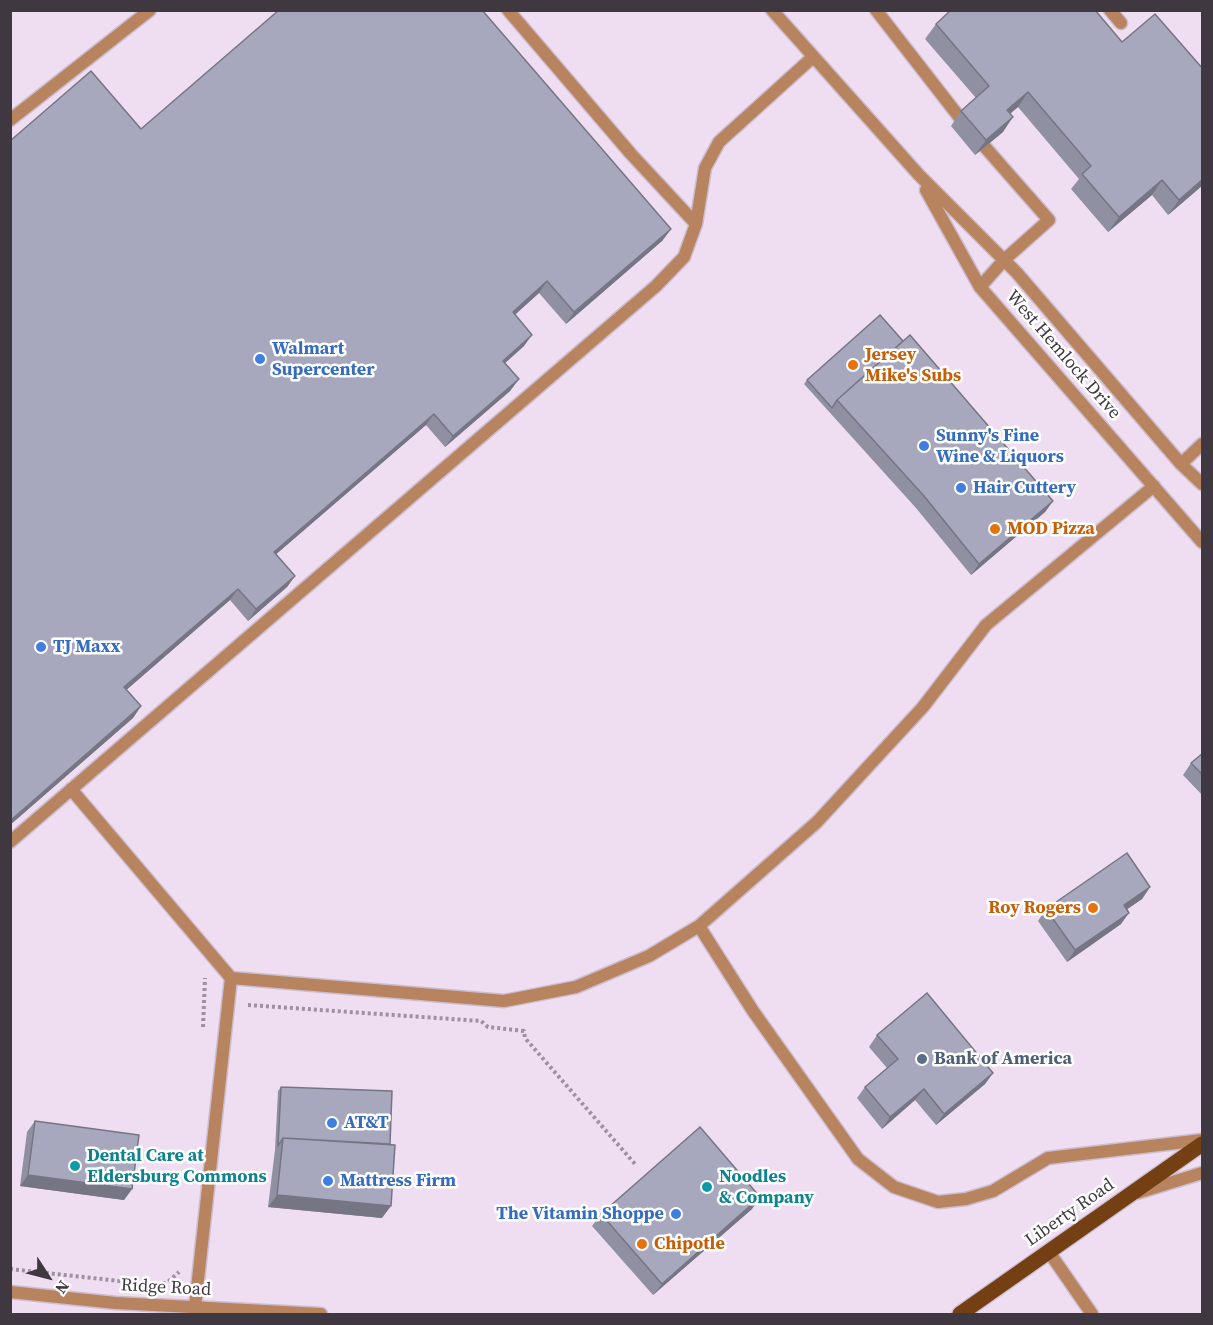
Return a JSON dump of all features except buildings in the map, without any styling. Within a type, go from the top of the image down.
[{"type":"main road","name":"Liberty Road","points":[[960,1314],[1203,1144]]},
{"type":"street","points":[[10,120],[150,10]]},
{"type":"street","points":[[508,10],[631,154],[696,224]]},
{"type":"street","name":"West Hemlock Drive","points":[[772,10],[919,175],[1004,260],[1181,464],[1203,484]]},
{"type":"street","points":[[876,10],[960,118]]},
{"type":"street","points":[[1110,10],[1121,23]]},
{"type":"street","points":[[10,842],[656,286],[684,257],[696,224],[705,168],[719,142],[813,57]]},
{"type":"street","points":[[980,287],[1004,260],[1049,220],[985,147]]},
{"type":"street","name":"West Hemlock Drive","points":[[919,175],[980,287],[1203,542]]},
{"type":"street","points":[[1181,464],[1203,444]]},
{"type":"street","points":[[231,978],[504,1001],[576,987],[649,956],[699,926],[817,822],[923,706],[986,626],[1154,486]]},
{"type":"street","points":[[71,789],[231,978],[195,1307]]},
{"type":"street","points":[[699,926],[753,1011],[858,1159],[894,1187],[938,1202],[966,1198],[993,1191],[1048,1158],[1203,1140]]},
{"type":"street","points":[[1130,1196],[1203,1173]]},
{"type":"street","points":[[1049,1252],[1092,1314]]},
{"type":"street","name":"Ridge Road","points":[[10,1292],[116,1303],[321,1314]]},
{"type":"path","points":[[203,1038],[204,974]]},
{"type":"path","points":[[229,1004],[481,1021],[488,1027],[524,1031],[525,1038],[635,1164]]},
{"type":"path","points":[[147,1284],[158,1285],[168,1282],[183,1265]]},
{"type":"path","points":[[10,1269],[136,1282]]},
{"type":"place","name":"Walmart Supercenter","points":[[260,359]]},
{"type":"place","name":"Jersey Mike's Subs","points":[[853,365]]},
{"type":"place","name":"Sunny's Fine Wine & Liquors","points":[[924,446]]},
{"type":"place","name":"Hair Cuttery","points":[[961,488]]},
{"type":"place","name":"MOD Pizza","points":[[995,529]]},
{"type":"place","name":"TJ Maxx","points":[[41,647]]},
{"type":"place","name":"Roy Rogers","points":[[1093,908]]},
{"type":"place","name":"Bank of America","points":[[922,1059]]},
{"type":"place","name":"AT&T","points":[[332,1123]]},
{"type":"place","name":"Dental Care at Eldersburg Commons","points":[[75,1166]]},
{"type":"place","name":"Mattress Firm","points":[[328,1181]]},
{"type":"place","name":"Noodles & Company","points":[[707,1187]]},
{"type":"place","name":"The Vitamin Shoppe","points":[[676,1214]]},
{"type":"place","name":"Chipotle","points":[[642,1244]]}]
